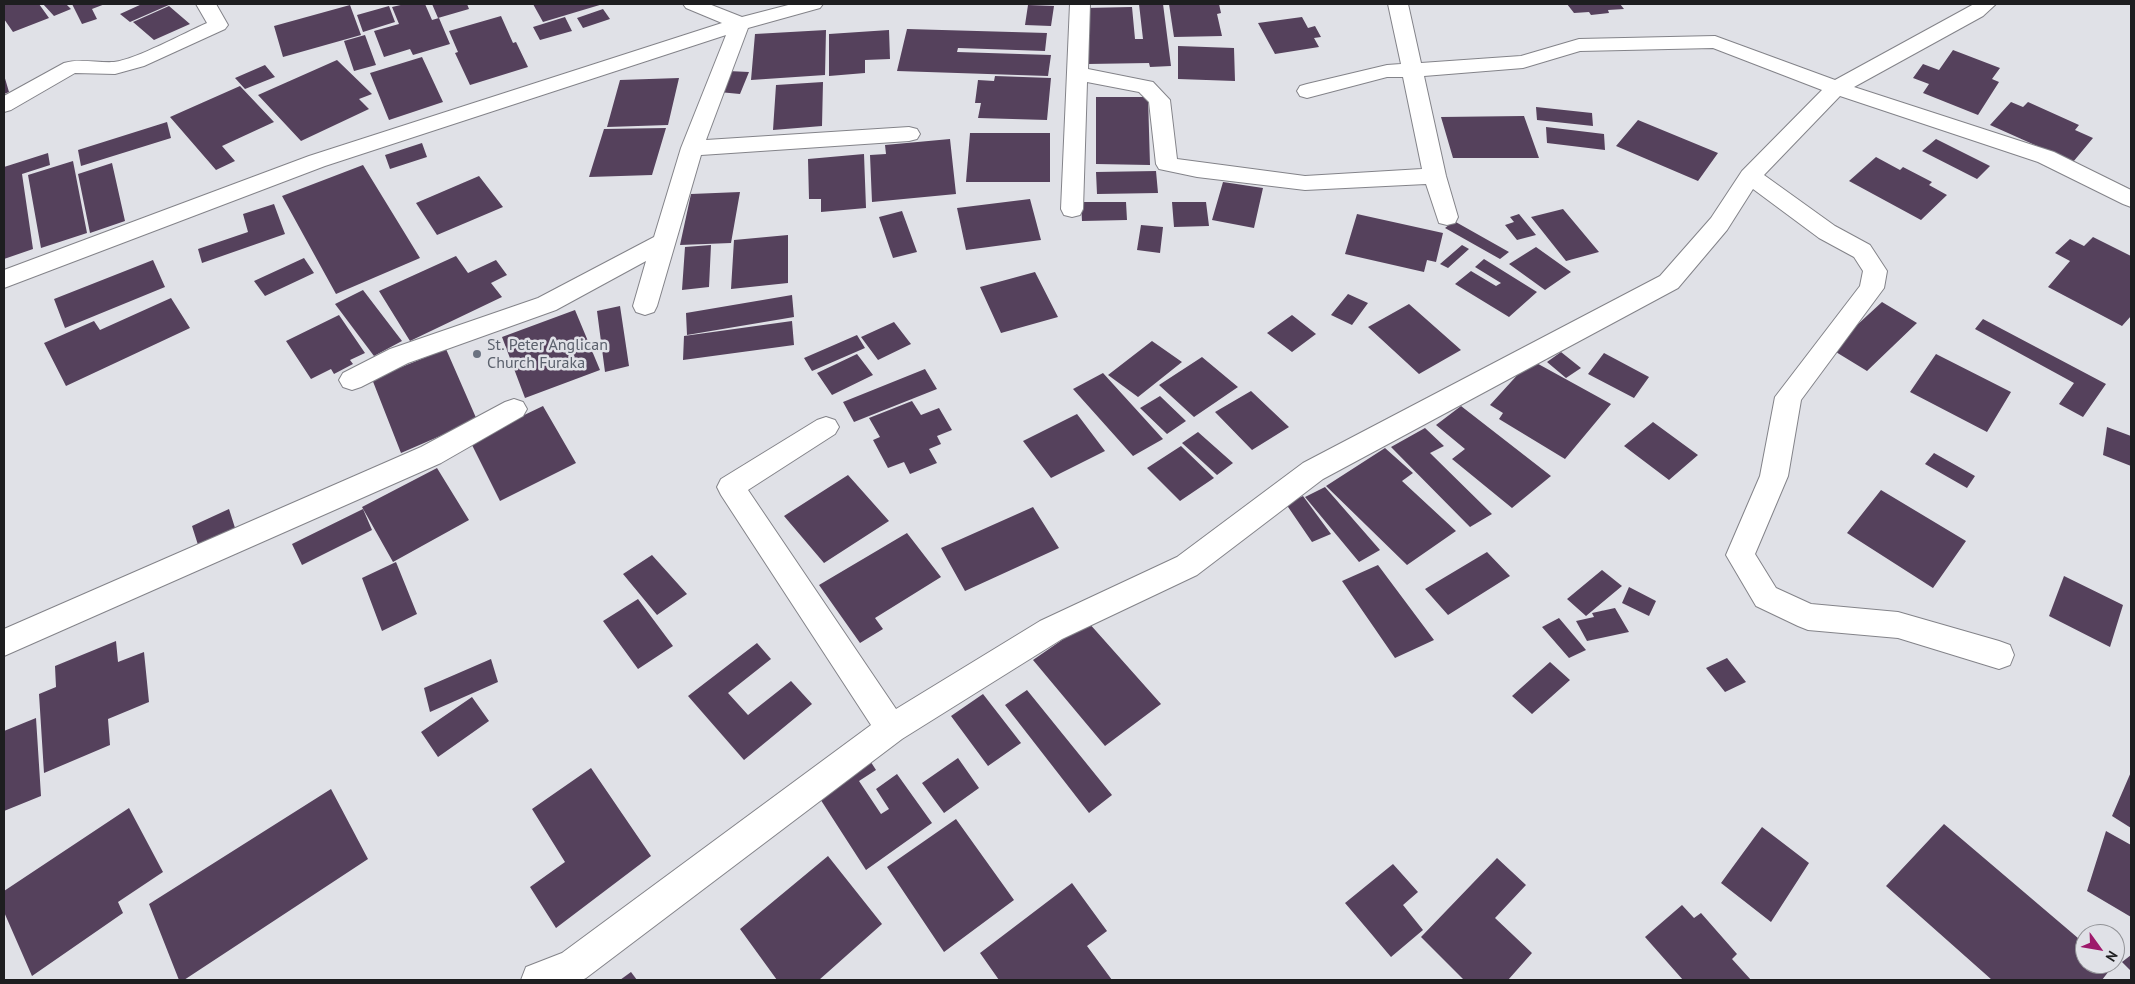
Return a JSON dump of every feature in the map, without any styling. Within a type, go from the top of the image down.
[{"type":"street","points":[[4,104],[71,68],[115,68],[138,62],[218,25],[206,4]]},
{"type":"street","points":[[693,4],[740,24]]},
{"type":"street","points":[[4,279],[318,161],[740,24],[813,4]]},
{"type":"street","points":[[1072,209],[1080,4]]},
{"type":"street","points":[[1398,4],[1435,176],[1447,217]]},
{"type":"street","points":[[538,980],[574,966],[891,729],[1051,630],[1187,566],[1313,471],[1669,282],[1719,224],[1750,176],[1836,88],[1976,12],[1986,4]]},
{"type":"street","points":[[645,306],[692,148],[740,24]]},
{"type":"street","points":[[1307,91],[1387,71],[1412,71],[1523,62],[1579,45],[1715,42],[1836,88],[2046,157],[2131,200]]},
{"type":"street","points":[[1078,74],[1146,87],[1159,100],[1167,164],[1197,170],[1305,184],[1435,176]]},
{"type":"street","points":[[692,148],[909,134]]},
{"type":"street","points":[[1750,176],[1827,232],[1862,251],[1875,271],[1872,288],[1788,397],[1774,476],[1740,555],[1766,597],[1808,617],[1898,625],[1999,655]]},
{"type":"street","points":[[352,380],[399,356],[547,304],[665,241]]},
{"type":"street","points":[[4,643],[431,455],[514,409]]},
{"type":"street","points":[[826,427],[731,487],[891,729]]},
{"type":"building","points":[[4,4],[39,4],[49,18],[13,32],[4,19]]},
{"type":"building","points":[[43,4],[66,4],[71,9],[54,16]]},
{"type":"building","points":[[72,4],[105,4],[92,9],[97,19],[82,24]]},
{"type":"building","points":[[142,4],[171,4],[130,22],[120,14]]},
{"type":"building","points":[[405,4],[425,4],[432,20],[439,18],[450,44],[413,55],[410,49],[384,57],[374,31],[399,24],[392,7]]},
{"type":"building","points":[[432,4],[467,4],[469,9],[438,18]]},
{"type":"building","points":[[533,4],[603,4],[543,22]]},
{"type":"building","points":[[1139,4],[1163,4],[1171,66],[1150,67],[1149,63],[1088,64],[1085,8],[1132,7],[1135,39],[1143,39]]},
{"type":"building","points":[[1169,4],[1219,4],[1221,13],[1217,14],[1222,36],[1174,37]]},
{"type":"building","points":[[1567,4],[1620,4],[1624,9],[1608,10],[1609,13],[1591,15],[1589,12],[1574,13]]},
{"type":"building","points":[[350,5],[361,35],[283,57],[274,26]]},
{"type":"building","points":[[1028,5],[1054,6],[1051,26],[1025,25]]},
{"type":"building","points":[[169,6],[190,24],[154,40],[133,22]]},
{"type":"building","points":[[389,6],[395,22],[363,32],[357,15]]},
{"type":"building","points":[[603,9],[610,19],[583,28],[577,18]]},
{"type":"building","points":[[501,16],[513,43],[516,42],[528,67],[470,85],[455,53],[458,52],[449,31]]},
{"type":"building","points":[[565,17],[572,31],[540,40],[533,27]]},
{"type":"building","points":[[1302,17],[1308,28],[1315,26],[1321,37],[1314,38],[1319,47],[1275,54],[1258,23]]},
{"type":"building","points":[[907,29],[1047,33],[1045,51],[958,48],[957,52],[1051,55],[1048,76],[897,71]]},
{"type":"building","points":[[826,30],[825,75],[751,80],[755,34]]},
{"type":"building","points":[[889,30],[890,59],[865,60],[865,73],[829,76],[829,34]]},
{"type":"building","points":[[365,35],[376,65],[354,71],[344,41]]},
{"type":"building","points":[[1178,46],[1234,48],[1235,81],[1178,79]]},
{"type":"building","points":[[1953,50],[2000,68],[1992,79],[1999,82],[1978,115],[1923,93],[1929,84],[1913,78],[1923,64],[1939,70]]},
{"type":"building","points":[[422,57],[443,102],[389,120],[370,73]]},
{"type":"building","points":[[337,60],[372,94],[359,99],[369,109],[301,141],[258,95]]},
{"type":"building","points":[[265,65],[275,77],[245,89],[235,78]]},
{"type":"building","points":[[728,71],[749,72],[740,94],[719,92]]},
{"type":"building","points":[[4,75],[9,92],[4,94]]},
{"type":"building","points":[[995,76],[1051,78],[1047,120],[978,118],[981,103],[975,103],[978,80],[994,81]]},
{"type":"building","points":[[679,78],[668,125],[607,127],[620,80]]},
{"type":"building","points":[[823,82],[822,126],[773,130],[776,85]]},
{"type":"building","points":[[240,86],[274,122],[222,146],[235,161],[216,170],[170,117]]},
{"type":"building","points":[[1096,97],[1148,97],[1150,165],[1096,164]]},
{"type":"building","points":[[2011,102],[2023,107],[2028,102],[2079,125],[2075,130],[2093,138],[2073,162],[1990,125]]},
{"type":"building","points":[[1536,107],[1592,113],[1593,126],[1537,120]]},
{"type":"building","points":[[1524,116],[1539,158],[1453,158],[1441,117]]},
{"type":"building","points":[[1638,120],[1718,153],[1698,181],[1616,146]]},
{"type":"building","points":[[167,122],[171,138],[81,166],[78,150]]},
{"type":"building","points":[[1546,127],[1604,134],[1605,150],[1547,143]]},
{"type":"building","points":[[666,128],[652,175],[589,177],[604,129]]},
{"type":"building","points":[[970,133],[1050,133],[1050,182],[966,182]]},
{"type":"building","points":[[950,139],[956,194],[872,202],[870,155],[886,154],[885,145]]},
{"type":"building","points":[[1936,139],[1990,166],[1977,179],[1922,151]]},
{"type":"building","points":[[422,143],[427,157],[390,169],[385,155]]},
{"type":"building","points":[[48,153],[50,165],[22,174],[33,249],[4,259],[4,167]]},
{"type":"building","points":[[864,154],[866,208],[821,212],[821,199],[809,199],[808,159]]},
{"type":"building","points":[[1876,157],[1900,170],[1903,167],[1932,182],[1929,185],[1947,195],[1921,220],[1849,181]]},
{"type":"building","points":[[73,161],[87,233],[41,248],[28,175]]},
{"type":"building","points":[[112,163],[125,221],[90,233],[78,174]]},
{"type":"building","points":[[363,165],[420,258],[336,294],[282,196]]},
{"type":"building","points":[[1156,171],[1158,193],[1097,194],[1096,172]]},
{"type":"building","points":[[479,176],[503,207],[437,235],[416,203]]},
{"type":"building","points":[[1223,182],[1263,188],[1254,228],[1212,220]]},
{"type":"building","points":[[740,192],[731,243],[680,245],[691,194]]},
{"type":"building","points":[[1030,199],[1041,240],[966,250],[957,208]]},
{"type":"building","points":[[1081,202],[1126,202],[1127,220],[1082,221]]},
{"type":"building","points":[[1172,202],[1206,202],[1209,226],[1174,227]]},
{"type":"building","points":[[274,204],[285,234],[202,263],[198,249],[248,232],[243,214]]},
{"type":"building","points":[[1563,209],[1599,252],[1566,261],[1531,217]]},
{"type":"building","points":[[902,211],[917,252],[893,258],[879,217]]},
{"type":"building","points":[[1357,214],[1443,233],[1436,262],[1427,260],[1424,272],[1345,254]]},
{"type":"building","points":[[1519,214],[1536,235],[1517,240],[1505,225],[1514,222],[1510,217]]},
{"type":"building","points":[[1454,221],[1509,252],[1500,259],[1445,228]]},
{"type":"building","points":[[1141,225],[1163,227],[1160,253],[1137,250]]},
{"type":"building","points":[[788,235],[788,283],[731,289],[734,240]]},
{"type":"building","points":[[2093,237],[2131,256],[2131,316],[2122,326],[2048,287],[2070,261],[2055,253],[2070,239],[2084,246]]},
{"type":"building","points":[[711,245],[709,287],[682,290],[685,247]]},
{"type":"building","points":[[1462,245],[1469,249],[1448,268],[1440,264]]},
{"type":"building","points":[[1536,247],[1571,272],[1545,290],[1509,264]]},
{"type":"building","points":[[456,256],[468,273],[496,260],[507,275],[491,283],[502,297],[410,341],[379,291]]},
{"type":"building","points":[[304,258],[314,273],[265,296],[254,281]]},
{"type":"building","points":[[1484,259],[1537,292],[1509,317],[1455,284],[1471,271],[1496,286],[1501,283],[1475,267]]},
{"type":"building","points":[[153,260],[165,287],[65,328],[54,299]]},
{"type":"building","points":[[1035,272],[1058,317],[1001,333],[980,287]]},
{"type":"building","points":[[363,290],[402,341],[374,356],[335,304]]},
{"type":"building","points":[[1348,294],[1368,303],[1352,325],[1331,315]]},
{"type":"building","points":[[792,295],[794,317],[687,335],[686,313]]},
{"type":"building","points":[[171,298],[190,328],[66,386],[44,343],[94,321],[100,330]]},
{"type":"building","points":[[1882,302],[1917,323],[1867,371],[1831,349]]},
{"type":"building","points":[[1409,304],[1461,350],[1419,374],[1368,327]]},
{"type":"building","points":[[620,306],[629,366],[605,372],[597,311]]},
{"type":"building","points":[[575,310],[600,370],[525,398],[502,337]]},
{"type":"building","points":[[339,315],[365,353],[350,360],[353,364],[334,374],[331,369],[311,379],[286,341]]},
{"type":"building","points":[[1292,315],[1316,334],[1292,352],[1267,333]]},
{"type":"building","points":[[1983,319],[2106,384],[2083,417],[2059,404],[2074,383],[1975,329]]},
{"type":"building","points":[[792,321],[794,345],[683,360],[684,336]]},
{"type":"building","points":[[894,322],[911,344],[878,360],[861,337]]},
{"type":"building","points":[[857,335],[865,348],[812,371],[804,358]]},
{"type":"building","points":[[1152,341],[1182,362],[1138,397],[1108,375]]},
{"type":"building","points":[[446,349],[477,420],[401,453],[372,379]]},
{"type":"building","points":[[1561,352],[1581,368],[1566,378],[1547,362]]},
{"type":"building","points":[[1604,353],[1649,377],[1634,398],[1588,374]]},
{"type":"building","points":[[857,354],[873,375],[832,395],[817,373]]},
{"type":"building","points":[[1936,354],[2011,392],[1987,432],[1910,392]]},
{"type":"building","points":[[1202,357],[1238,387],[1194,417],[1159,385]]},
{"type":"building","points":[[1531,360],[1611,404],[1565,459],[1499,419],[1503,413],[1490,405]]},
{"type":"building","points":[[925,369],[937,389],[854,422],[843,402]]},
{"type":"building","points":[[1103,373],[1163,439],[1133,456],[1073,389]]},
{"type":"building","points":[[1251,391],[1289,427],[1252,450],[1215,412]]},
{"type":"building","points":[[1160,396],[1186,421],[1167,434],[1140,408]]},
{"type":"building","points":[[912,401],[921,415],[939,408],[952,430],[937,436],[941,444],[929,449],[937,463],[910,474],[904,462],[888,468],[873,440],[880,437],[869,418]]},
{"type":"building","points":[[543,406],[576,463],[500,501],[470,441]]},
{"type":"building","points":[[1461,406],[1551,476],[1512,508],[1452,459],[1465,449],[1436,425]]},
{"type":"building","points":[[1077,414],[1105,451],[1051,478],[1023,441]]},
{"type":"building","points":[[1653,422],[1698,455],[1669,480],[1624,446]]},
{"type":"building","points":[[2107,427],[2131,436],[2131,466],[2103,455]]},
{"type":"building","points":[[1425,428],[1444,446],[1430,453],[1492,514],[1470,527],[1391,447]]},
{"type":"building","points":[[1198,432],[1233,463],[1217,475],[1182,443]]},
{"type":"building","points":[[1181,446],[1214,478],[1180,501],[1147,468]]},
{"type":"building","points":[[1385,448],[1413,473],[1402,481],[1456,531],[1407,565],[1326,486]]},
{"type":"building","points":[[1934,453],[1975,476],[1967,488],[1925,464]]},
{"type":"building","points":[[437,468],[469,520],[393,562],[362,507]]},
{"type":"building","points":[[848,475],[889,521],[824,563],[784,516]]},
{"type":"building","points":[[1325,487],[1380,550],[1359,562],[1305,497]]},
{"type":"building","points":[[1881,490],[1966,541],[1933,588],[1847,533]]},
{"type":"building","points":[[1303,496],[1331,534],[1312,542],[1286,504]]},
{"type":"building","points":[[1033,507],[1059,548],[965,591],[941,548]]},
{"type":"building","points":[[229,509],[236,531],[199,548],[192,526]]},
{"type":"building","points":[[363,509],[372,530],[302,565],[292,544]]},
{"type":"building","points":[[907,533],[941,577],[875,618],[883,629],[860,643],[819,585]]},
{"type":"building","points":[[1487,552],[1510,576],[1448,615],[1425,589]]},
{"type":"building","points":[[652,555],[687,594],[657,615],[623,574]]},
{"type":"building","points":[[396,562],[417,614],[382,631],[362,578]]},
{"type":"building","points":[[1378,565],[1434,640],[1395,658],[1342,581]]},
{"type":"building","points":[[1602,570],[1622,586],[1586,616],[1567,599]]},
{"type":"building","points":[[2064,576],[2123,605],[2110,647],[2049,616]]},
{"type":"building","points":[[1629,587],[1656,601],[1649,616],[1622,603]]},
{"type":"building","points":[[638,599],[673,646],[638,669],[603,621]]},
{"type":"building","points":[[1615,608],[1629,632],[1587,641],[1576,621],[1594,617],[1592,613]]},
{"type":"building","points":[[1559,618],[1586,650],[1569,658],[1542,627]]},
{"type":"building","points":[[1088,622],[1161,704],[1105,746],[1033,660]]},
{"type":"building","points":[[116,641],[118,662],[144,652],[149,702],[108,719],[110,745],[44,773],[39,694],[56,687],[55,666]]},
{"type":"building","points":[[757,643],[771,659],[728,693],[748,715],[791,681],[812,704],[744,760],[688,696]]},
{"type":"building","points":[[1727,658],[1746,682],[1725,692],[1706,668]]},
{"type":"building","points":[[491,659],[498,682],[430,712],[424,688]]},
{"type":"building","points":[[1550,662],[1570,680],[1532,714],[1512,696]]},
{"type":"building","points":[[1027,690],[1112,795],[1089,813],[1005,705]]},
{"type":"building","points":[[983,694],[1021,743],[988,766],[951,716]]},
{"type":"building","points":[[472,697],[489,721],[438,757],[421,732]]},
{"type":"building","points":[[36,718],[41,796],[4,811],[4,731]]},
{"type":"building","points":[[867,756],[876,770],[859,781],[881,814],[889,809],[876,789],[897,774],[932,823],[866,870],[815,791]]},
{"type":"building","points":[[958,758],[979,788],[944,813],[922,783]]},
{"type":"building","points":[[591,768],[651,856],[556,928],[530,887],[565,862],[532,809]]},
{"type":"building","points":[[2131,772],[2131,828],[2112,816]]},
{"type":"building","points":[[331,789],[368,859],[184,980],[179,980],[149,904]]},
{"type":"building","points":[[129,808],[163,872],[118,902],[123,913],[32,976],[4,912],[4,891]]},
{"type":"building","points":[[956,819],[1014,900],[944,952],[887,867]]},
{"type":"building","points":[[1944,824],[2075,935],[2075,974],[2107,974],[2102,980],[1992,980],[1886,886]]},
{"type":"building","points":[[1762,827],[1809,863],[1771,922],[1721,883]]},
{"type":"building","points":[[2106,831],[2131,845],[2131,917],[2087,891]]},
{"type":"building","points":[[828,856],[882,924],[819,980],[777,980],[740,929]]},
{"type":"building","points":[[1497,858],[1526,885],[1495,918],[1532,953],[1508,980],[1464,980],[1421,937]]},
{"type":"building","points":[[1393,864],[1418,892],[1403,905],[1423,930],[1391,957],[1345,903]]},
{"type":"building","points":[[1072,883],[1107,931],[1087,946],[1112,980],[999,980],[980,953]]},
{"type":"building","points":[[1682,905],[1694,918],[1701,913],[1737,954],[1732,959],[1751,980],[1683,980],[1645,937]]},
{"type":"building","points":[[2131,955],[2131,971],[2125,965],[2125,960]]},
{"type":"building","points":[[631,972],[637,980],[620,980]]},
{"type":"place","name":"St. Peter Anglican Church Furaka","points":[[477,354]]}]
